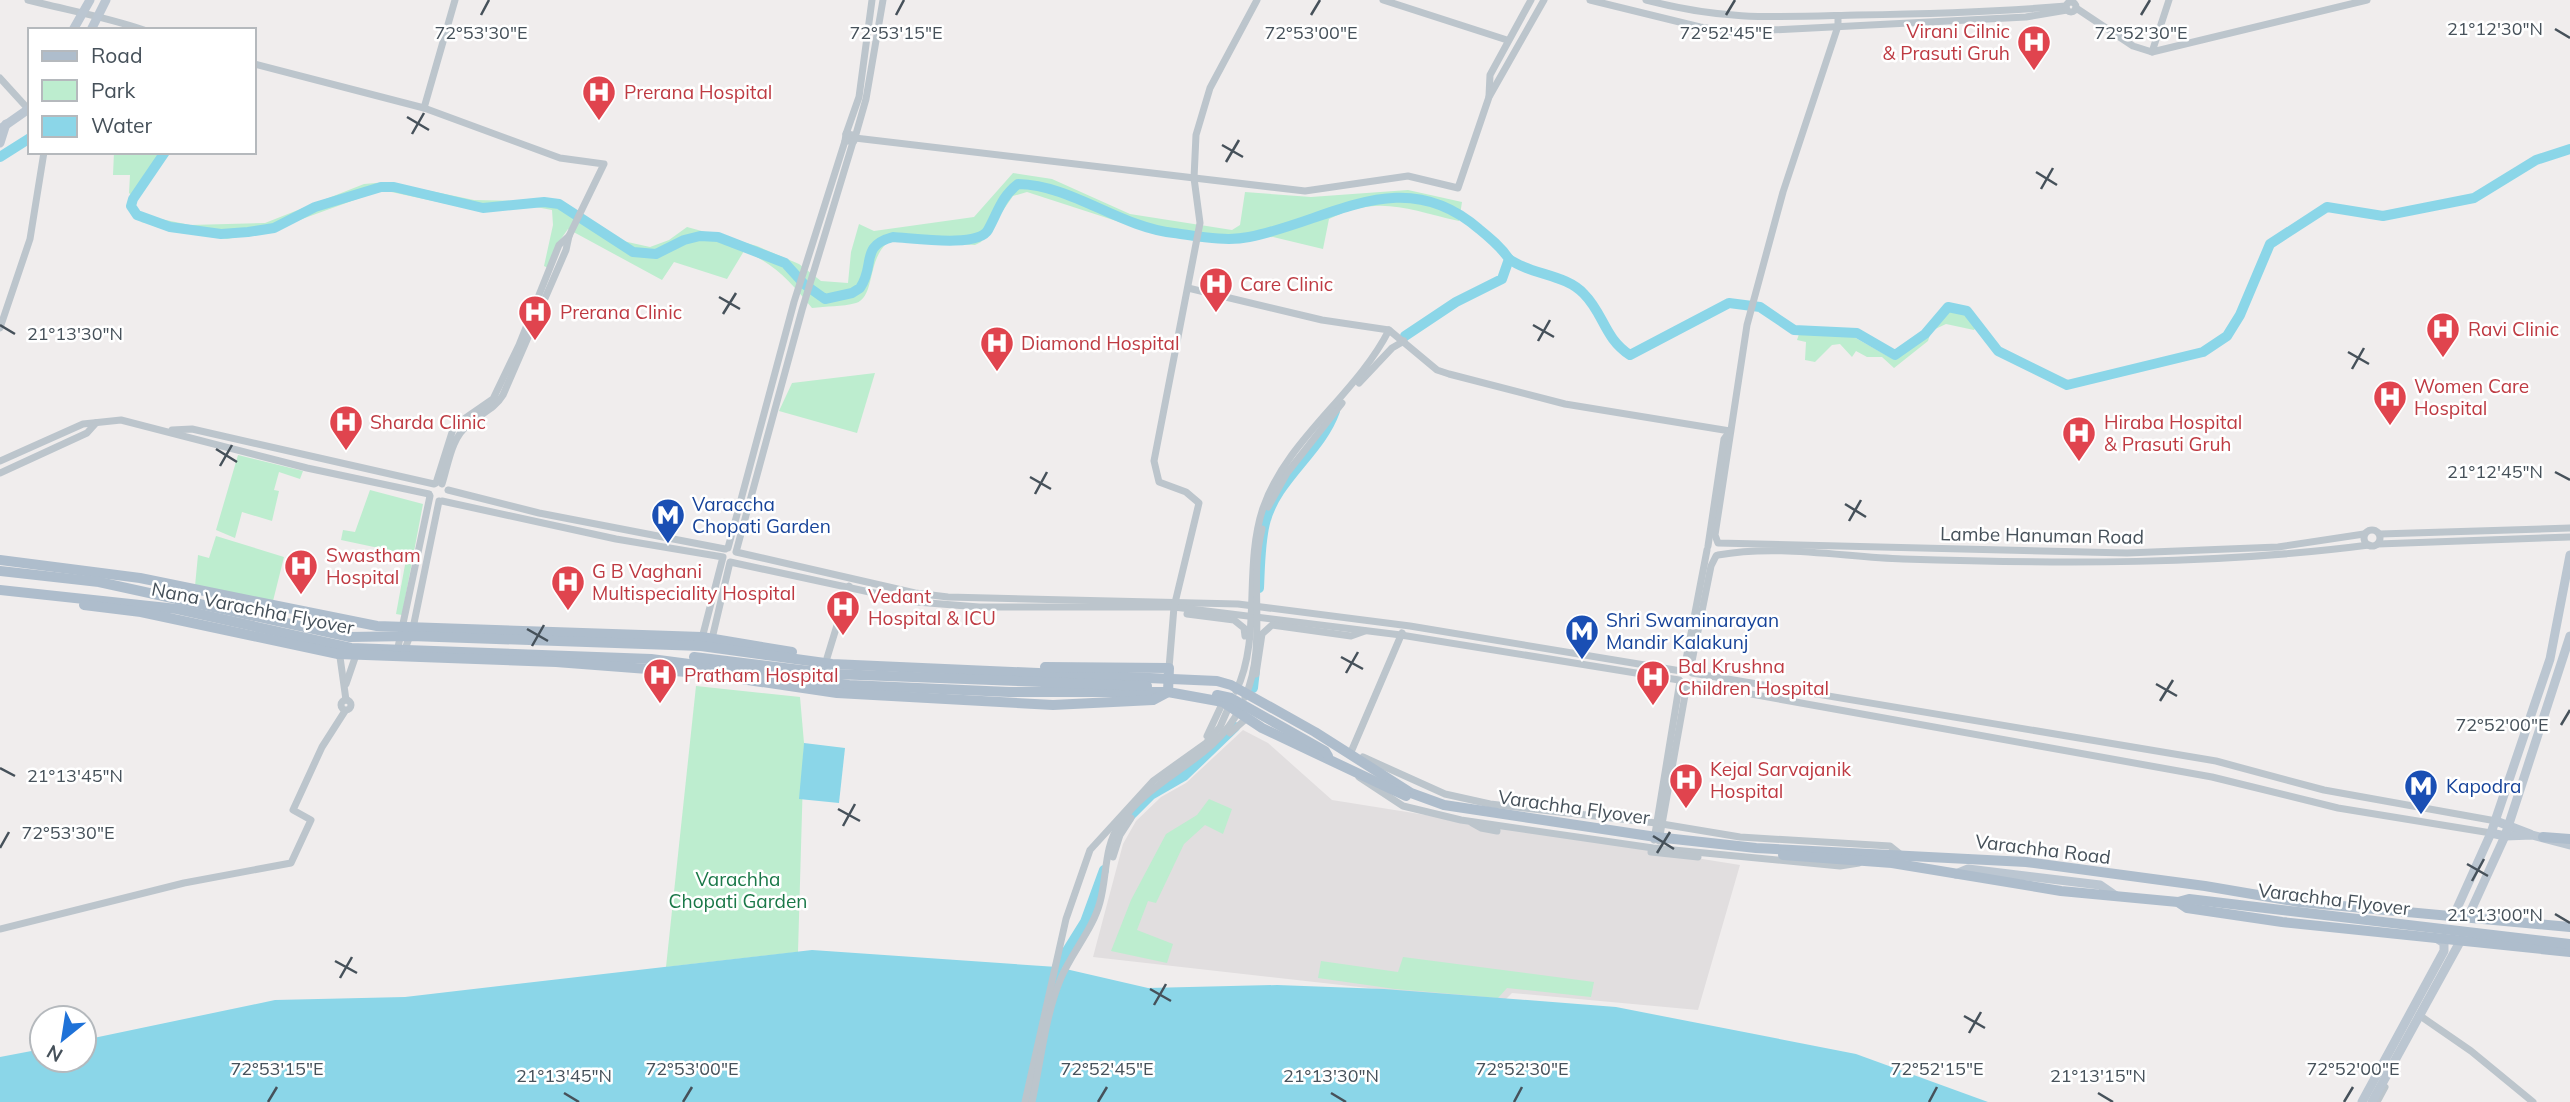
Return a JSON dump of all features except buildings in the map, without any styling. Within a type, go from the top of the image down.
[{"type":"main road","points":[[74,28],[88,1]]},
{"type":"main road","points":[[92,28],[108,1]]},
{"type":"main road","points":[[0,144],[3,126],[28,111]]},
{"type":"main road","points":[[2454,915],[2496,821],[2550,659],[2570,555]]},
{"type":"main road","points":[[0,560],[140,578],[364,625],[706,642],[827,657],[994,667],[1168,681],[1226,689],[1329,748],[1344,750]]},
{"type":"main road","name":"Nana Varachha Flyover","points":[[0,571],[99,582],[165,597],[178,605],[351,648],[651,659],[849,685],[1031,693],[1168,681]]},
{"type":"main road","points":[[99,582],[115,575]]},
{"type":"main road","points":[[140,578],[165,597]]},
{"type":"main road","points":[[0,593],[118,609],[338,654],[555,662],[700,673],[837,693],[1053,705],[1153,700],[1168,681]]},
{"type":"main road","name":"Nana Varachha Flyover","points":[[0,593],[178,605],[350,637],[411,636],[603,644],[630,639]]},
{"type":"main road","points":[[107,600],[118,609]]},
{"type":"main road","points":[[118,609],[136,603]]},
{"type":"main road","points":[[2470,911],[2509,825],[2570,636]]},
{"type":"main road","points":[[630,639],[663,644],[706,642],[832,664],[1231,685],[1344,750]]},
{"type":"main road","points":[[663,644],[673,650],[849,670],[1168,681],[1228,697],[1325,751],[1329,760]]},
{"type":"main road","points":[[1168,681],[1223,702],[1247,718],[1329,760]]},
{"type":"main road","name":"Varachha Flyover","points":[[1344,750],[1410,795]]},
{"type":"main road","name":"Varachha Flyover","points":[[1329,760],[1444,810],[1535,825],[1756,853],[1900,854]]},
{"type":"main road","points":[[2496,821],[2570,845]]},
{"type":"main road","points":[[2491,833],[2505,836],[2570,837]]},
{"type":"main road","name":"Varachha Road","points":[[1900,854],[2026,862],[2183,885]]},
{"type":"main road","name":"Varachha Flyover","points":[[1839,855],[2116,896],[2178,902],[2189,899],[2569,931]]},
{"type":"main road","points":[[2183,885],[2205,886],[2299,902],[2387,910],[2454,915],[2470,911]]},
{"type":"main road","name":"Varachha Flyover","points":[[2183,885],[2227,902],[2568,949]]},
{"type":"main road","points":[[2178,902],[2188,908],[2228,915],[2384,933],[2568,949],[2569,931],[2470,911],[2460,901]]},
{"type":"main road","points":[[2384,933],[2377,925],[2377,919],[2387,910]]},
{"type":"main road","points":[[2436,938],[2444,943],[2449,953]]},
{"type":"main road","points":[[2362,1102],[2449,953],[2461,940]]},
{"type":"main road","points":[[2372,1102],[2449,953]]},
{"type":"street","points":[[28,0],[83,14],[98,15],[138,28]]},
{"type":"street","points":[[424,108],[455,0]]},
{"type":"street","points":[[850,138],[859,97],[872,0]]},
{"type":"street","points":[[728,554],[802,310],[808,272],[850,138],[866,99],[883,0]]},
{"type":"street","points":[[1168,681],[1176,608],[1199,503],[1186,492],[1159,482],[1154,461],[1200,223],[1194,178],[1196,135],[1210,88],[1257,0]]},
{"type":"street","points":[[1383,0],[1507,40]]},
{"type":"street","points":[[1489,97],[1490,75],[1531,0]]},
{"type":"street","points":[[850,138],[1305,191],[1408,176],[1458,188],[1489,97],[1544,0]]},
{"type":"street","points":[[1590,0],[1700,27],[1732,32],[2066,8],[2072,2],[2076,8],[2140,50],[2152,52],[2367,0]]},
{"type":"street","points":[[1646,0],[1728,17],[1838,16],[1903,19]]},
{"type":"street","points":[[2152,52],[2169,0]]},
{"type":"street","points":[[1656,848],[1684,682],[1711,566],[1722,549],[1715,536],[1732,439],[1730,430],[1747,325],[1783,192],[1838,26],[1838,16]]},
{"type":"street","points":[[256,65],[424,108],[560,158],[604,163],[570,234],[559,245],[513,358],[493,399],[458,421],[450,431],[440,485],[440,501],[409,628],[399,656]]},
{"type":"street","points":[[0,78],[28,109]]},
{"type":"street","points":[[0,328],[30,239],[44,154]]},
{"type":"street","points":[[706,642],[793,302],[808,272]]},
{"type":"street","points":[[1188,288],[1322,320],[1389,330],[1437,370],[1449,374],[1568,405],[1730,430]]},
{"type":"street","points":[[1025,1102],[1066,919],[1090,850],[1098,837],[1153,781],[1206,743],[1220,727],[1243,678],[1250,623],[1251,566],[1264,507],[1282,470],[1373,357],[1389,330]]},
{"type":"street","points":[[1251,683],[1261,535],[1269,506],[1287,473],[1372,366],[1404,341]]},
{"type":"street","points":[[96,423],[87,433],[3,472],[0,461],[83,424],[121,419],[168,430],[191,440],[430,495],[440,501],[616,540],[728,554],[848,589],[950,606],[1176,608],[1238,604],[1405,626],[2216,761],[2324,790],[2496,821]]},
{"type":"street","points":[[168,430],[192,429],[440,485],[539,513],[915,593],[1176,608],[1401,635],[1684,682],[2212,777],[2338,808],[2491,833]]},
{"type":"street","points":[[1684,682],[1724,439],[1730,430]]},
{"type":"street","points":[[409,628],[430,495],[440,485]]},
{"type":"street","points":[[2378,544],[2380,534],[2570,528]]},
{"type":"street","name":"Lambe Hanuman Road","points":[[1708,548],[1718,543],[2127,553],[2278,547],[2364,534],[2373,529],[2380,534]]},
{"type":"street","points":[[2364,534],[2369,545]]},
{"type":"street","points":[[1708,548],[1717,556],[1790,553],[1904,559],[2206,561],[2282,556],[2378,544],[2570,537]]},
{"type":"street","points":[[827,657],[851,578]]},
{"type":"street","points":[[1176,608],[1240,623],[1245,635],[1241,674],[1243,678]]},
{"type":"street","points":[[0,929],[184,883],[291,863],[311,820],[293,810],[322,747],[345,711],[351,707],[346,700],[346,684],[338,654],[347,623]]},
{"type":"street","points":[[346,684],[364,625]]},
{"type":"street","points":[[1032,1102],[1051,1010],[1062,977],[1100,904],[1111,841],[1119,825],[1152,789],[1214,745],[1230,729],[1251,683],[1256,678],[1262,634],[1272,625],[1351,636],[1366,631]]},
{"type":"street","points":[[1405,626],[1344,750],[1445,794],[1490,804],[1659,823],[1740,837],[1890,846],[1900,854]]},
{"type":"street","points":[[1574,665],[1576,655]]},
{"type":"street","points":[[1081,877],[1081,861],[1095,835],[1149,779],[1202,742],[1217,718],[1223,702]]},
{"type":"street","points":[[1104,884],[1109,878],[1120,835],[1129,820],[1156,790],[1247,718]]},
{"type":"street","points":[[2013,742],[2016,728]]},
{"type":"street","points":[[1347,769],[1403,806],[1473,822],[1643,847],[1840,866],[1866,861]]},
{"type":"street","points":[[1548,838],[1552,810]]},
{"type":"street","points":[[1473,822],[1480,828],[1674,855],[1750,860],[1758,858]]},
{"type":"street","points":[[2419,1015],[2471,1051],[2533,1102]]},
{"type":"street","points":[[2377,1102],[2399,1062],[2401,1048]]},
{"type":"shaded area","points":[[1243,730],[1268,743],[1332,800],[1740,865],[1698,1010],[1512,993],[1502,1003],[1093,957],[1123,844],[1136,821],[1161,797],[1186,783]]},
{"type":"green space","points":[[114,154],[167,154],[136,199],[129,193],[130,175],[113,175]]},
{"type":"green space","points":[[1013,173],[1052,179],[1130,214],[1232,230],[1240,225],[1245,192],[1311,197],[1408,190],[1462,202],[1459,221],[1394,206],[1363,207],[1347,211],[1329,219],[1323,249],[1273,237],[1226,239],[1144,230],[1027,192],[1013,196],[981,242],[975,245],[891,240],[878,256],[862,299],[851,304],[812,308],[782,275],[764,261],[744,251],[727,279],[674,262],[662,280],[568,229],[556,246],[548,268],[544,266],[553,225],[552,210],[536,207],[461,207],[382,190],[269,231],[227,239],[141,222],[151,217],[190,225],[265,223],[364,184],[387,182],[474,200],[557,202],[623,241],[650,247],[669,240],[687,227],[757,246],[799,264],[821,281],[848,283],[851,252],[859,224],[874,231],[974,217]]},
{"type":"green space","points":[[1951,310],[1966,314],[1977,326],[1974,330],[1946,324],[1931,331],[1928,341],[1894,368],[1882,357],[1867,357],[1856,351],[1852,357],[1840,344],[1832,345],[1815,362],[1805,360],[1806,342],[1797,340],[1799,334],[1852,336],[1893,359]]},
{"type":"green space","points":[[875,373],[857,433],[779,411],[792,383]]},
{"type":"green space","points":[[238,455],[303,471],[300,479],[279,472],[274,490],[279,491],[272,521],[242,512],[235,538],[216,530]]},
{"type":"green space","points":[[370,490],[423,504],[402,615],[396,614],[407,554],[341,540],[343,530],[355,532]]},
{"type":"green space","points":[[216,536],[284,557],[273,601],[195,586],[198,555],[209,558]]},
{"type":"green space","name":"Varachha Chopati Garden","points":[[696,686],[800,697],[804,743],[798,952],[666,967]]},
{"type":"green space","points":[[1209,799],[1232,809],[1223,834],[1205,825],[1184,844],[1156,903],[1148,901],[1137,930],[1173,944],[1167,963],[1111,951],[1131,900],[1166,834],[1197,815]]},
{"type":"green space","points":[[1403,957],[1594,982],[1591,997],[1507,988],[1498,998],[1395,989],[1318,978],[1321,961],[1398,972]]},
{"type":"water","points":[[804,743],[845,748],[839,803],[799,799]]},
{"type":"water","points":[[812,950],[1057,967],[1148,988],[1277,985],[1384,989],[1616,1007],[1856,1054],[1988,1102],[0,1102],[0,1057],[28,1052],[28,1074],[98,1074],[98,1037],[275,1000],[405,997]]},
{"type":"waterway","points":[[0,157],[28,139]]},
{"type":"waterway","points":[[1509,259],[1577,287],[1591,302],[1609,334],[1630,355],[1729,303],[1760,307],[1794,330],[1857,333],[1895,355],[1925,334],[1948,307],[1967,311],[1998,351],[2067,385],[2203,352],[2227,336],[2240,315],[2270,244],[2327,207],[2383,216],[2474,198],[2536,160],[2570,149]]},
{"type":"waterway","points":[[164,154],[131,206],[137,215],[170,227],[221,234],[274,228],[315,207],[381,187],[394,187],[483,208],[544,202],[559,204],[633,252],[656,254],[684,240],[700,236],[718,237],[785,263],[804,284],[825,299],[852,293],[860,288],[865,280],[872,251],[882,241],[893,237],[959,240],[982,236],[1004,200],[1018,184],[1057,191],[1154,229],[1221,239],[1249,237],[1366,202],[1394,198],[1422,200],[1450,209],[1479,229],[1509,259],[1502,279],[1456,302],[1405,336]]},
{"type":"waterway","points":[[1259,588],[1262,539],[1271,507],[1288,479],[1319,440],[1335,411]]},
{"type":"waterway","points":[[1253,688],[1255,670]]},
{"type":"waterway","points":[[1125,821],[1151,795],[1184,776],[1235,727]]},
{"type":"waterway","points":[[1057,967],[1085,922],[1104,870]]},
{"type":"place","name":"Virani Cilnic & Prasuti Gruh","points":[[2034,72]]},
{"type":"place","name":"Prerana Hospital","points":[[599,122]]},
{"type":"place","name":"Care Clinic","points":[[1216,314]]},
{"type":"place","name":"Prerana Clinic","points":[[535,342]]},
{"type":"place","name":"Ravi Clinic","points":[[2443,359]]},
{"type":"place","name":"Diamond Hospital","points":[[997,373]]},
{"type":"place","name":"Women Care Hospital","points":[[2390,427]]},
{"type":"place","name":"Sharda Clinic","points":[[346,452]]},
{"type":"place","name":"Hiraba Hospital & Prasuti Gruh","points":[[2079,463]]},
{"type":"place","name":"Varaccha Chopati Garden","points":[[668,545]]},
{"type":"place","name":"Swastham Hospital","points":[[301,596]]},
{"type":"place","name":"G B Vaghani Multispeciality Hospital","points":[[568,612]]},
{"type":"place","name":"Vedant Hospital & ICU","points":[[843,637]]},
{"type":"place","name":"Shri Swaminarayan Mandir Kalakunj","points":[[1582,661]]},
{"type":"place","name":"Pratham Hospital","points":[[660,705]]},
{"type":"place","name":"Bal Krushna Children Hospital","points":[[1653,707]]},
{"type":"place","name":"Kejal Sarvajanik Hospital","points":[[1686,810]]},
{"type":"place","name":"Kapodra","points":[[2421,816]]}]
